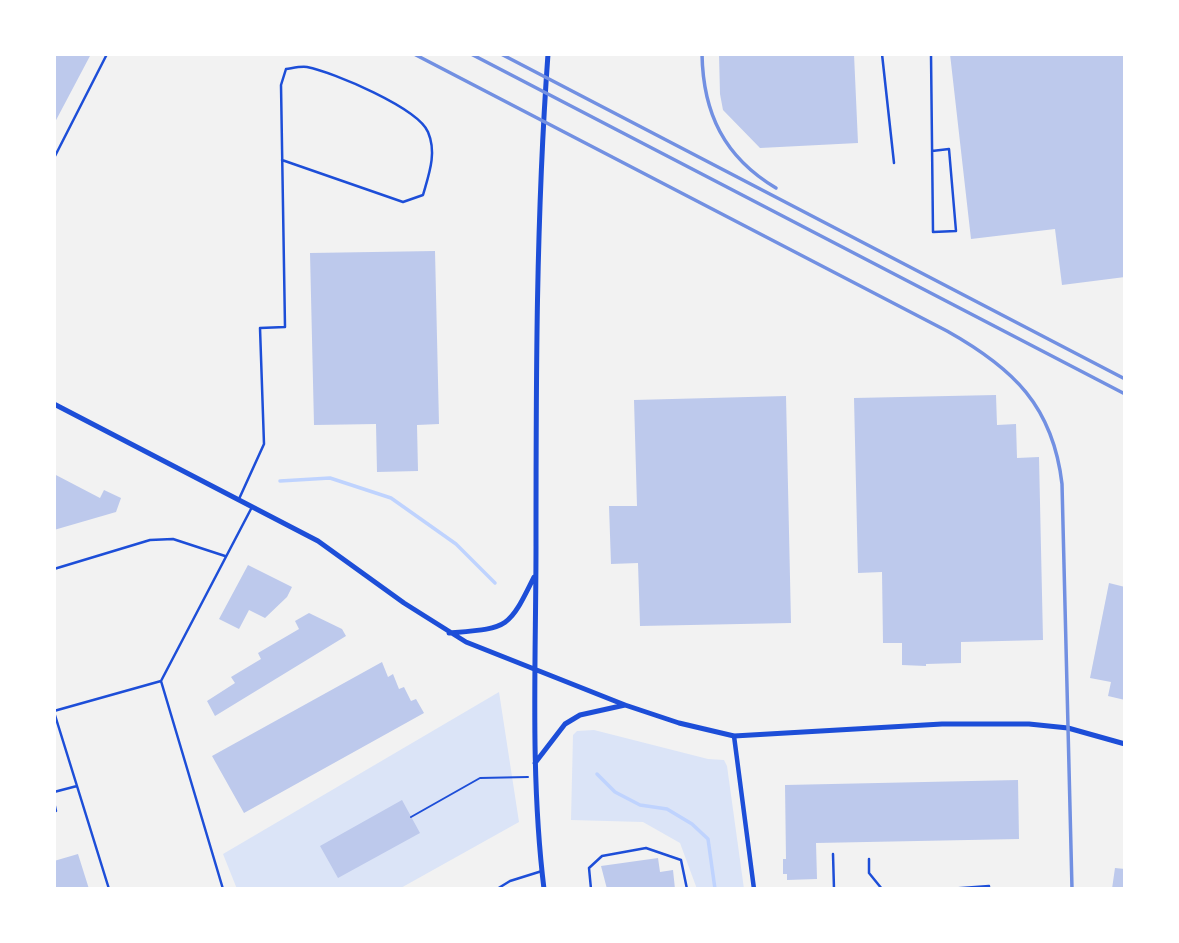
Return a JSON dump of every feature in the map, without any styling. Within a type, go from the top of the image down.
[{"type":"street","points":[[544,889],[535,763],[536,359],[540,160],[548,54]]},
{"type":"street","points":[[54,404],[318,541],[449,633],[625,705],[679,723],[734,736],[992,722],[1057,726],[1125,744]]},
{"type":"street","points":[[449,633],[494,628],[509,621],[536,574]]},
{"type":"street","points":[[535,763],[565,724],[580,715],[625,705]]},
{"type":"street","points":[[734,736],[754,889]]},
{"type":"lane","points":[[54,158],[107,54]]},
{"type":"lane","points":[[882,54],[894,163]]},
{"type":"lane","points":[[931,54],[932,151],[933,232],[956,231],[949,149],[932,151]]},
{"type":"lane","points":[[239,499],[264,444],[260,328],[285,327],[282,160],[281,85],[286,69],[304,66],[344,77],[417,117],[428,132],[433,160],[423,195],[403,202],[282,160]]},
{"type":"lane","points":[[223,889],[161,681],[253,506]]},
{"type":"lane","points":[[54,569],[150,540],[173,540],[225,556]]},
{"type":"lane","points":[[109,889],[54,711],[161,681]]},
{"type":"lane","points":[[54,792],[77,786]]},
{"type":"lane","points":[[54,802],[57,811],[54,812]]},
{"type":"lane","points":[[591,889],[589,868],[602,856],[646,848],[681,860],[687,889]]},
{"type":"lane","points":[[832,889],[833,854]]},
{"type":"lane","points":[[869,859],[869,873],[882,889]]},
{"type":"lane","points":[[497,889],[510,881],[542,871]]},
{"type":"lane","points":[[948,889],[989,886],[989,889]]},
{"type":"path","points":[[411,817],[480,778],[537,778]]},
{"type":"shaded area","points":[[499,692],[519,822],[399,889],[237,889],[223,854]]},
{"type":"shaded area","points":[[594,730],[708,759],[724,760],[744,889],[697,889],[680,843],[643,822],[571,820],[573,735],[577,731]]},
{"type":"building","points":[[54,54],[91,54],[54,124]]},
{"type":"building","points":[[719,54],[854,54],[858,143],[760,148],[723,110]]},
{"type":"building","points":[[950,54],[1125,54],[1125,277],[1062,285],[1055,229],[971,239]]},
{"type":"building","points":[[435,251],[439,424],[417,425],[418,471],[377,472],[376,424],[314,425],[310,253]]},
{"type":"building","points":[[996,395],[997,425],[1016,424],[1017,458],[1039,457],[1043,640],[961,642],[961,663],[902,665],[902,643],[883,643],[882,572],[858,573],[854,398]]},
{"type":"building","points":[[786,396],[791,623],[640,626],[638,563],[611,564],[609,506],[637,506],[634,400]]},
{"type":"building","points":[[54,474],[100,498],[104,490],[121,498],[116,512],[54,530]]},
{"type":"building","points":[[248,565],[292,587],[287,597],[265,618],[249,610],[239,629],[219,619]]},
{"type":"building","points":[[1109,583],[1125,587],[1125,700],[1108,696],[1111,682],[1090,678]]},
{"type":"building","points":[[309,613],[342,629],[346,636],[215,716],[207,701],[235,683],[231,677],[261,659],[258,653],[299,629],[295,621]]},
{"type":"building","points":[[382,662],[388,677],[393,674],[399,689],[404,687],[411,701],[416,699],[424,713],[244,813],[212,756]]},
{"type":"building","points":[[1018,780],[1019,839],[816,843],[817,879],[787,880],[787,874],[783,874],[783,859],[786,859],[785,785]]},
{"type":"building","points":[[402,800],[420,833],[338,878],[320,846]]},
{"type":"building","points":[[78,854],[89,889],[54,889],[54,861]]},
{"type":"building","points":[[658,858],[660,872],[673,870],[675,889],[607,889],[601,866]]},
{"type":"building","points":[[1115,868],[1125,869],[1125,889],[1112,889]]},
{"type":"waterway","points":[[280,481],[330,478],[391,498],[456,544],[495,583]]},
{"type":"waterway","points":[[597,774],[615,792],[640,805],[667,809],[692,824],[708,839],[715,889]]},
{"type":"railway","points":[[414,54],[947,331],[992,360],[1026,392],[1050,432],[1062,484],[1072,889]]},
{"type":"railway","points":[[471,54],[1125,394]]},
{"type":"railway","points":[[501,54],[1125,379]]},
{"type":"railway","points":[[702,54],[707,95],[720,132],[743,162],[776,188]]}]
